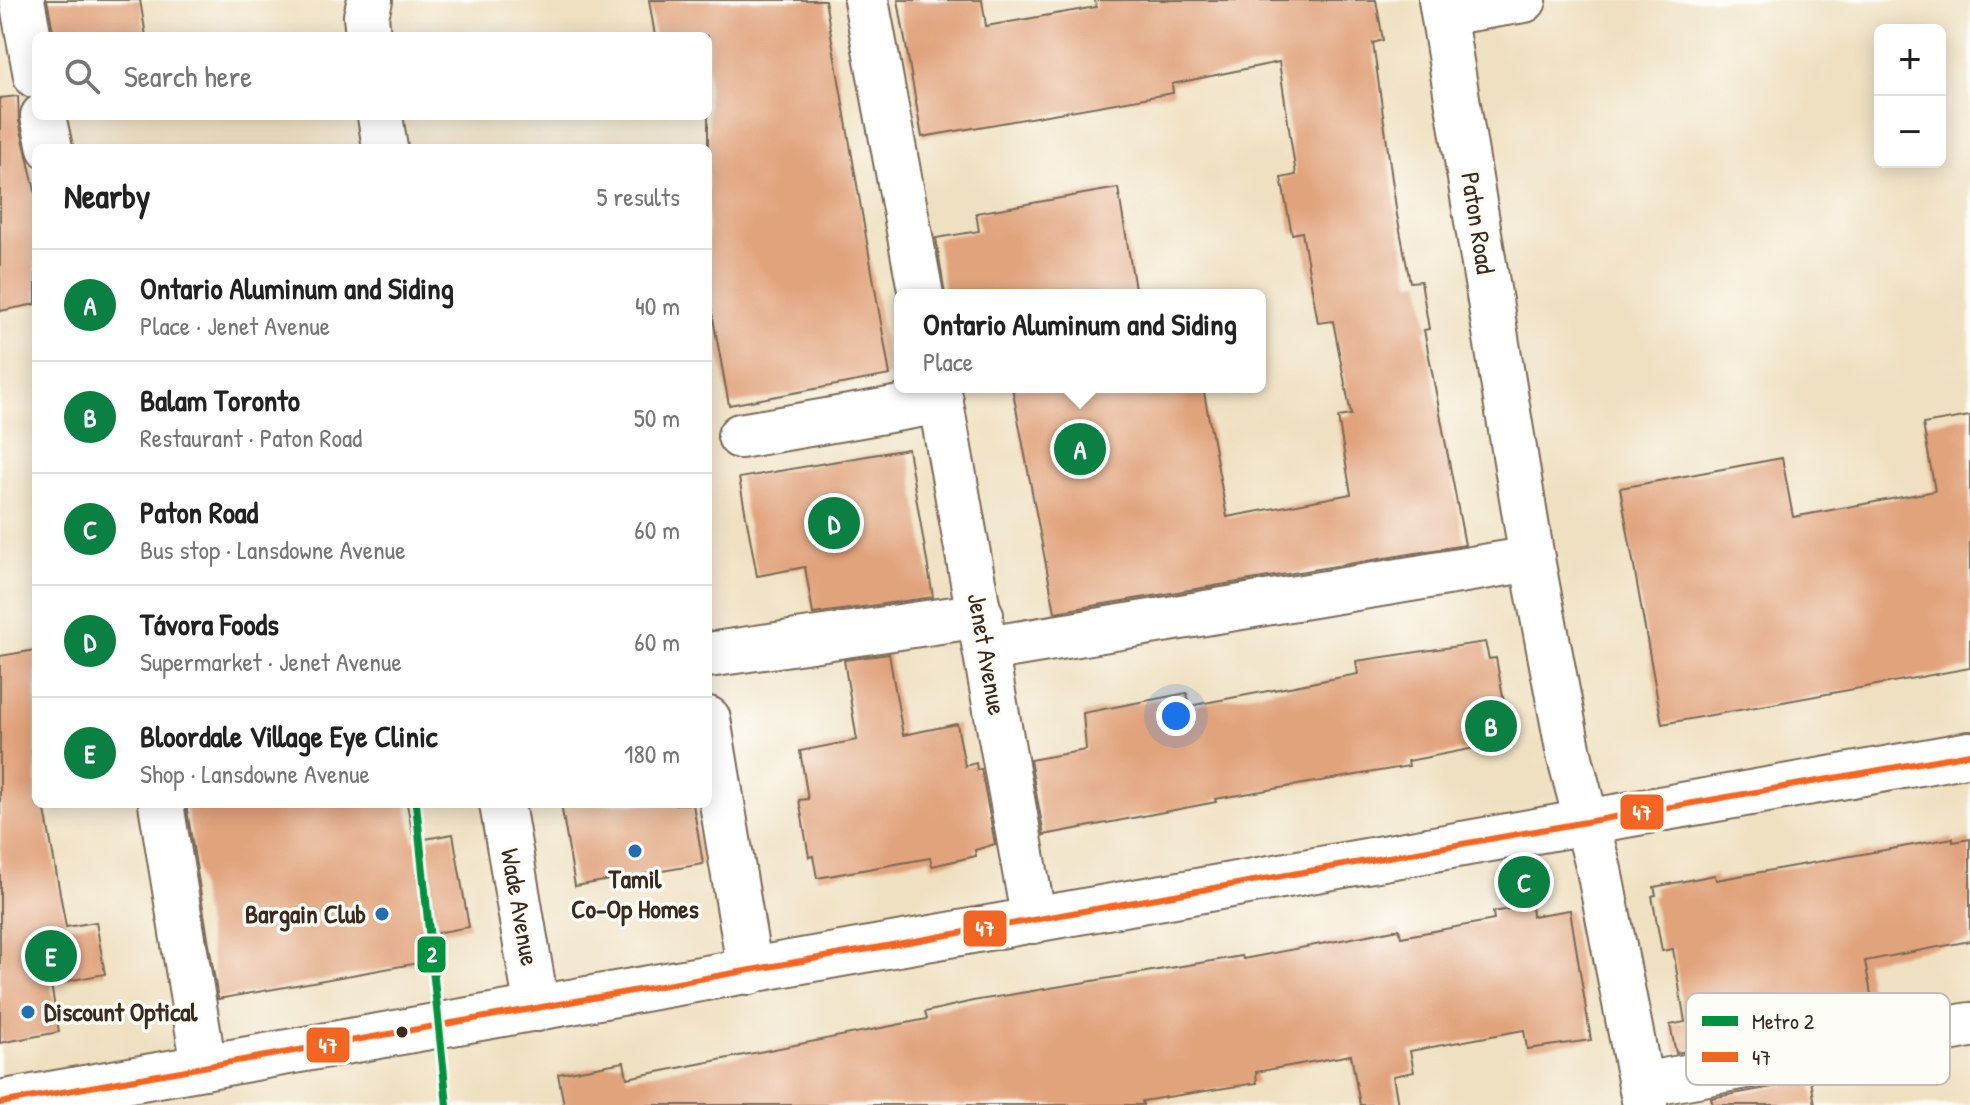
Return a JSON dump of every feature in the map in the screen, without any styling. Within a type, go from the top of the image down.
[{"type":"street","points":[[22,0],[32,54]]},
{"type":"street","points":[[368,32],[366,16],[370,0]]},
{"type":"street","points":[[866,0],[920,289]]},
{"type":"street","points":[[1442,7],[1524,0]]},
{"type":"street","name":"Paton Road","points":[[1442,7],[1532,559],[1569,754],[1644,1095]]},
{"type":"street","points":[[44,120],[49,144]]},
{"type":"street","points":[[381,120],[384,144]]},
{"type":"street","points":[[740,436],[940,394]]},
{"type":"street","name":"Jenet Avenue","points":[[940,394],[1034,921]]},
{"type":"street","points":[[712,655],[984,632],[1532,559]]},
{"type":"street","points":[[712,743],[750,972]]},
{"type":"street","points":[[0,1103],[1970,754]]},
{"type":"street","points":[[162,808],[204,1067]]},
{"type":"street","name":"Wade Avenue","points":[[503,808],[537,1009]]},
{"type":"street","points":[[1950,1029],[1970,1025]]},
{"type":"street","points":[[1644,1095],[1691,1085]]},
{"type":"building","points":[[47,0],[140,0],[145,32],[53,32]]},
{"type":"building","points":[[649,0],[825,0],[890,375],[729,405],[712,313],[712,144],[708,144],[708,120],[712,120],[712,32],[654,32]]},
{"type":"building","points":[[898,0],[982,0],[986,26],[1096,7],[1095,0],[1376,0],[1383,40],[1373,43],[1397,215],[1410,282],[1421,281],[1429,329],[1424,330],[1465,545],[1055,612],[1013,393],[1204,393],[1227,517],[1351,494],[1338,417],[1351,415],[1333,321],[1318,323],[1302,232],[1292,234],[1281,178],[1296,175],[1279,62],[1172,84],[1173,93],[922,137]]},
{"type":"building","points":[[18,96],[19,121],[32,178],[32,305],[0,311],[0,98]]},
{"type":"building","points":[[1118,188],[1135,289],[944,289],[936,238],[979,231],[976,213]]},
{"type":"building","points":[[1970,416],[1970,668],[1662,724],[1620,488],[1782,458],[1793,517],[1935,491],[1923,424]]},
{"type":"building","points":[[908,449],[933,597],[813,614],[805,567],[757,576],[739,478]]},
{"type":"building","points":[[1485,642],[1489,659],[1496,658],[1511,741],[1408,761],[1409,766],[1215,799],[1216,802],[1044,835],[1030,760],[1086,750],[1083,713],[1187,693],[1189,706],[1358,674],[1356,661]]},
{"type":"building","points":[[32,651],[32,808],[45,808],[66,927],[96,922],[105,974],[51,984],[59,1032],[0,1043],[0,656]]},
{"type":"building","points":[[889,654],[903,735],[957,724],[965,766],[976,763],[977,770],[981,769],[995,844],[975,850],[976,856],[932,866],[930,858],[817,878],[813,856],[809,857],[799,800],[808,799],[800,751],[857,740],[844,660]]},
{"type":"building","points":[[187,808],[408,808],[414,841],[453,834],[469,927],[430,934],[435,960],[218,999]]},
{"type":"building","name":"Tamil Co-Op Homes","points":[[562,808],[694,808],[703,864],[575,886]]},
{"type":"building","points":[[1953,838],[1953,842],[1970,839],[1970,941],[1865,961],[1871,993],[1686,993],[1686,1051],[1676,1053],[1670,1025],[1685,1022],[1673,949],[1662,951],[1652,896],[1656,895],[1654,887],[1715,875],[1716,880]]},
{"type":"building","points":[[1531,905],[1532,916],[1570,910],[1591,1040],[1527,1049],[1524,1030],[1410,1051],[1414,1072],[1393,1076],[1398,1105],[1360,1105],[1351,1055],[1256,1072],[1257,1083],[1142,1101],[1143,1105],[564,1105],[558,1074],[624,1062],[627,1078],[927,1019],[925,1012],[973,1001],[1242,956],[1243,959],[1399,929],[1401,937],[1494,920],[1493,912]]},
{"type":"building","points":[[1783,1085],[1812,1085],[1815,1105],[1713,1105],[1711,1098]]},
{"type":"metro line","name":"2","points":[[416,808],[447,1105]]},
{"type":"transit line","name":"47","points":[[0,1103],[1970,754]]},
{"type":"place","name":"Ontario Aluminum and Siding","points":[[1080,449]]},
{"type":"place","name":"Távora Foods","points":[[834,523]]},
{"type":"place","name":"Balam Toronto","points":[[1491,726]]},
{"type":"place","name":"Tamil Co-Op Homes","points":[[635,851]]},
{"type":"place","name":"Paton Road","points":[[1524,882]]},
{"type":"place","name":"Bargain Club","points":[[382,914]]},
{"type":"place","name":"Bloordale Village Eye Clinic","points":[[51,956]]},
{"type":"place","name":"Discount Optical","points":[[28,1012]]}]
